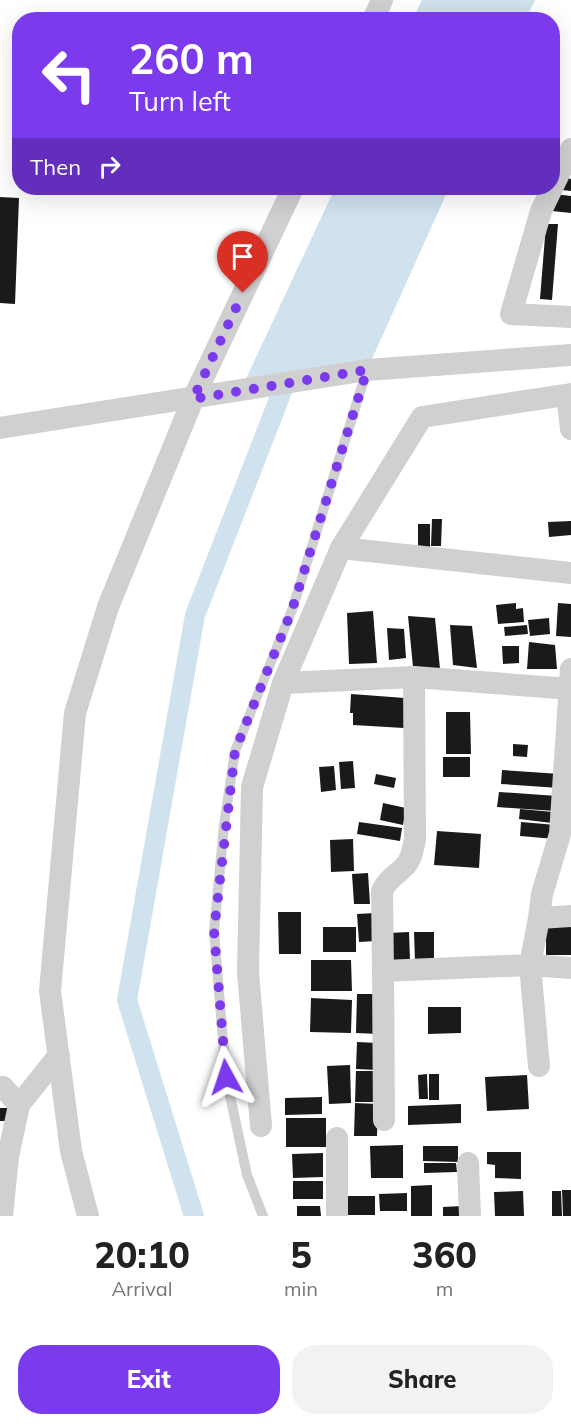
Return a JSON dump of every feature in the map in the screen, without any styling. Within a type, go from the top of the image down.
[{"type":"street","points":[[560,171],[571,148]]},
{"type":"street","points":[[88,1216],[70,1151],[50,991],[75,712],[108,607],[193,399],[290,195]]},
{"type":"street","points":[[549,195],[541,211],[511,314],[571,317]]},
{"type":"street","points":[[0,428],[367,370],[571,355]]},
{"type":"street","points":[[261,1126],[248,972],[252,787],[283,683],[341,548],[422,417],[569,394],[571,429]]},
{"type":"street","points":[[341,548],[571,573]]},
{"type":"street","points":[[283,683],[414,677],[570,683],[565,835],[542,894],[530,965],[539,1066]]},
{"type":"street","points":[[384,1120],[382,891],[387,880],[405,867],[416,839],[414,677]]},
{"type":"street","points":[[539,918],[571,916]]},
{"type":"street","points":[[383,971],[530,965],[571,968]]},
{"type":"street","points":[[2,1216],[8,1157],[19,1105],[59,1055]]},
{"type":"street","points":[[0,1087],[3,1087],[19,1105]]},
{"type":"street","points":[[337,1138],[337,1216]]},
{"type":"street","points":[[468,1163],[470,1216]]},
{"type":"lane","points":[[262,1216],[247,1175],[226,1077],[214,931],[225,825],[235,751],[292,610],[367,370]]},
{"type":"water","points":[[422,0],[535,0],[529,12],[416,12]]},
{"type":"water","points":[[332,195],[446,195],[367,370],[244,383]]},
{"type":"building","points":[[564,177],[571,179],[571,191],[562,190]]},
{"type":"building","points":[[554,195],[571,196],[571,213],[552,211]]},
{"type":"building","points":[[0,197],[19,198],[15,304],[0,303]]},
{"type":"building","points":[[546,224],[558,224],[552,300],[540,299]]},
{"type":"building","points":[[432,519],[442,519],[441,546],[431,546]]},
{"type":"building","points":[[571,521],[571,535],[549,537],[548,522]]},
{"type":"building","points":[[418,524],[430,524],[430,547],[418,547]]},
{"type":"building","points":[[516,603],[516,609],[523,608],[524,622],[498,624],[496,605]]},
{"type":"building","points":[[558,603],[571,604],[571,637],[556,636]]},
{"type":"building","points":[[373,611],[377,663],[349,664],[347,613]]},
{"type":"building","points":[[408,616],[435,618],[440,669],[414,677]]},
{"type":"building","points":[[549,618],[550,634],[530,636],[528,620]]},
{"type":"building","points":[[450,625],[472,626],[477,668],[453,665]]},
{"type":"building","points":[[527,625],[528,634],[505,636],[504,627]]},
{"type":"building","points":[[387,628],[404,629],[406,658],[389,660]]},
{"type":"building","points":[[529,642],[555,645],[557,669],[527,669]]},
{"type":"building","points":[[502,646],[519,646],[519,663],[503,664]]},
{"type":"building","points":[[351,694],[405,698],[404,728],[353,725],[353,713],[350,713]]},
{"type":"building","points":[[446,712],[470,712],[471,754],[446,754]]},
{"type":"building","points":[[513,744],[528,745],[527,757],[513,756]]},
{"type":"building","points":[[443,757],[470,757],[470,777],[443,777]]},
{"type":"building","points":[[353,761],[355,788],[341,789],[339,762]]},
{"type":"building","points":[[334,766],[336,790],[321,792],[319,767]]},
{"type":"building","points":[[502,770],[560,774],[559,788],[501,784]]},
{"type":"building","points":[[376,774],[396,778],[394,788],[374,784]]},
{"type":"building","points":[[499,792],[557,796],[555,811],[497,807]]},
{"type":"building","points":[[383,803],[406,808],[403,825],[380,820]]},
{"type":"building","points":[[520,809],[553,812],[552,823],[519,819]]},
{"type":"building","points":[[359,822],[402,828],[400,841],[357,834]]},
{"type":"building","points":[[521,822],[556,825],[555,839],[520,836]]},
{"type":"building","points":[[437,831],[481,834],[479,868],[434,865]]},
{"type":"building","points":[[353,839],[354,871],[331,872],[330,840]]},
{"type":"building","points":[[368,873],[370,904],[354,904],[352,874]]},
{"type":"building","points":[[278,912],[301,912],[301,954],[279,954]]},
{"type":"building","points":[[375,913],[376,941],[359,942],[357,914]]},
{"type":"building","points":[[546,926],[571,926],[571,955],[546,955]]},
{"type":"building","points":[[323,927],[356,927],[356,952],[323,952]]},
{"type":"building","points":[[409,932],[410,960],[389,961],[388,933]]},
{"type":"building","points":[[414,932],[434,932],[434,961],[415,962]]},
{"type":"building","points":[[311,960],[351,960],[352,991],[311,991]]},
{"type":"building","points":[[357,994],[378,994],[378,1034],[356,1033]]},
{"type":"building","points":[[311,998],[352,1000],[351,1033],[310,1032]]},
{"type":"building","points":[[428,1007],[461,1007],[461,1033],[428,1034]]},
{"type":"building","points":[[357,1042],[378,1043],[377,1070],[356,1069]]},
{"type":"building","points":[[350,1065],[351,1103],[329,1104],[327,1066]]},
{"type":"building","points":[[356,1071],[378,1071],[377,1102],[355,1102]]},
{"type":"building","points":[[427,1074],[428,1099],[419,1099],[418,1075]]},
{"type":"building","points":[[429,1074],[439,1074],[439,1100],[429,1100]]},
{"type":"building","points":[[527,1075],[529,1109],[487,1111],[485,1077]]},
{"type":"building","points":[[322,1097],[322,1114],[285,1115],[285,1098]]},
{"type":"building","points":[[355,1103],[378,1104],[377,1136],[354,1136]]},
{"type":"building","points":[[461,1104],[461,1123],[408,1125],[408,1106]]},
{"type":"building","points":[[0,1108],[7,1108],[8,1121],[0,1121]]},
{"type":"building","points":[[286,1118],[326,1118],[326,1147],[286,1147]]},
{"type":"building","points":[[403,1145],[403,1178],[371,1178],[370,1146]]},
{"type":"building","points":[[423,1146],[458,1146],[458,1162],[423,1161]]},
{"type":"building","points":[[487,1152],[521,1152],[521,1179],[495,1178],[495,1165],[487,1164]]},
{"type":"building","points":[[323,1153],[323,1177],[293,1178],[292,1154]]},
{"type":"building","points":[[424,1163],[456,1163],[457,1172],[424,1173]]},
{"type":"building","points":[[293,1181],[323,1181],[323,1199],[293,1199]]},
{"type":"building","points":[[432,1185],[432,1216],[411,1216],[411,1186]]},
{"type":"building","points":[[562,1190],[571,1190],[571,1216],[563,1216]]},
{"type":"building","points":[[523,1191],[524,1216],[495,1216],[494,1192]]},
{"type":"building","points":[[552,1191],[561,1191],[562,1216],[552,1216]]},
{"type":"building","points":[[407,1193],[407,1211],[380,1211],[379,1194]]},
{"type":"building","points":[[347,1196],[375,1196],[375,1215],[347,1215]]},
{"type":"building","points":[[297,1206],[320,1206],[321,1216],[297,1216]]},
{"type":"building","points":[[462,1206],[462,1216],[443,1216],[443,1207]]},
{"type":"waterway","points":[[194,1216],[127,1000],[195,615],[290,371]]},
{"type":"route","points":[[226,1077],[214,931],[235,751],[292,610],[367,370],[193,399],[243,293]]}]
